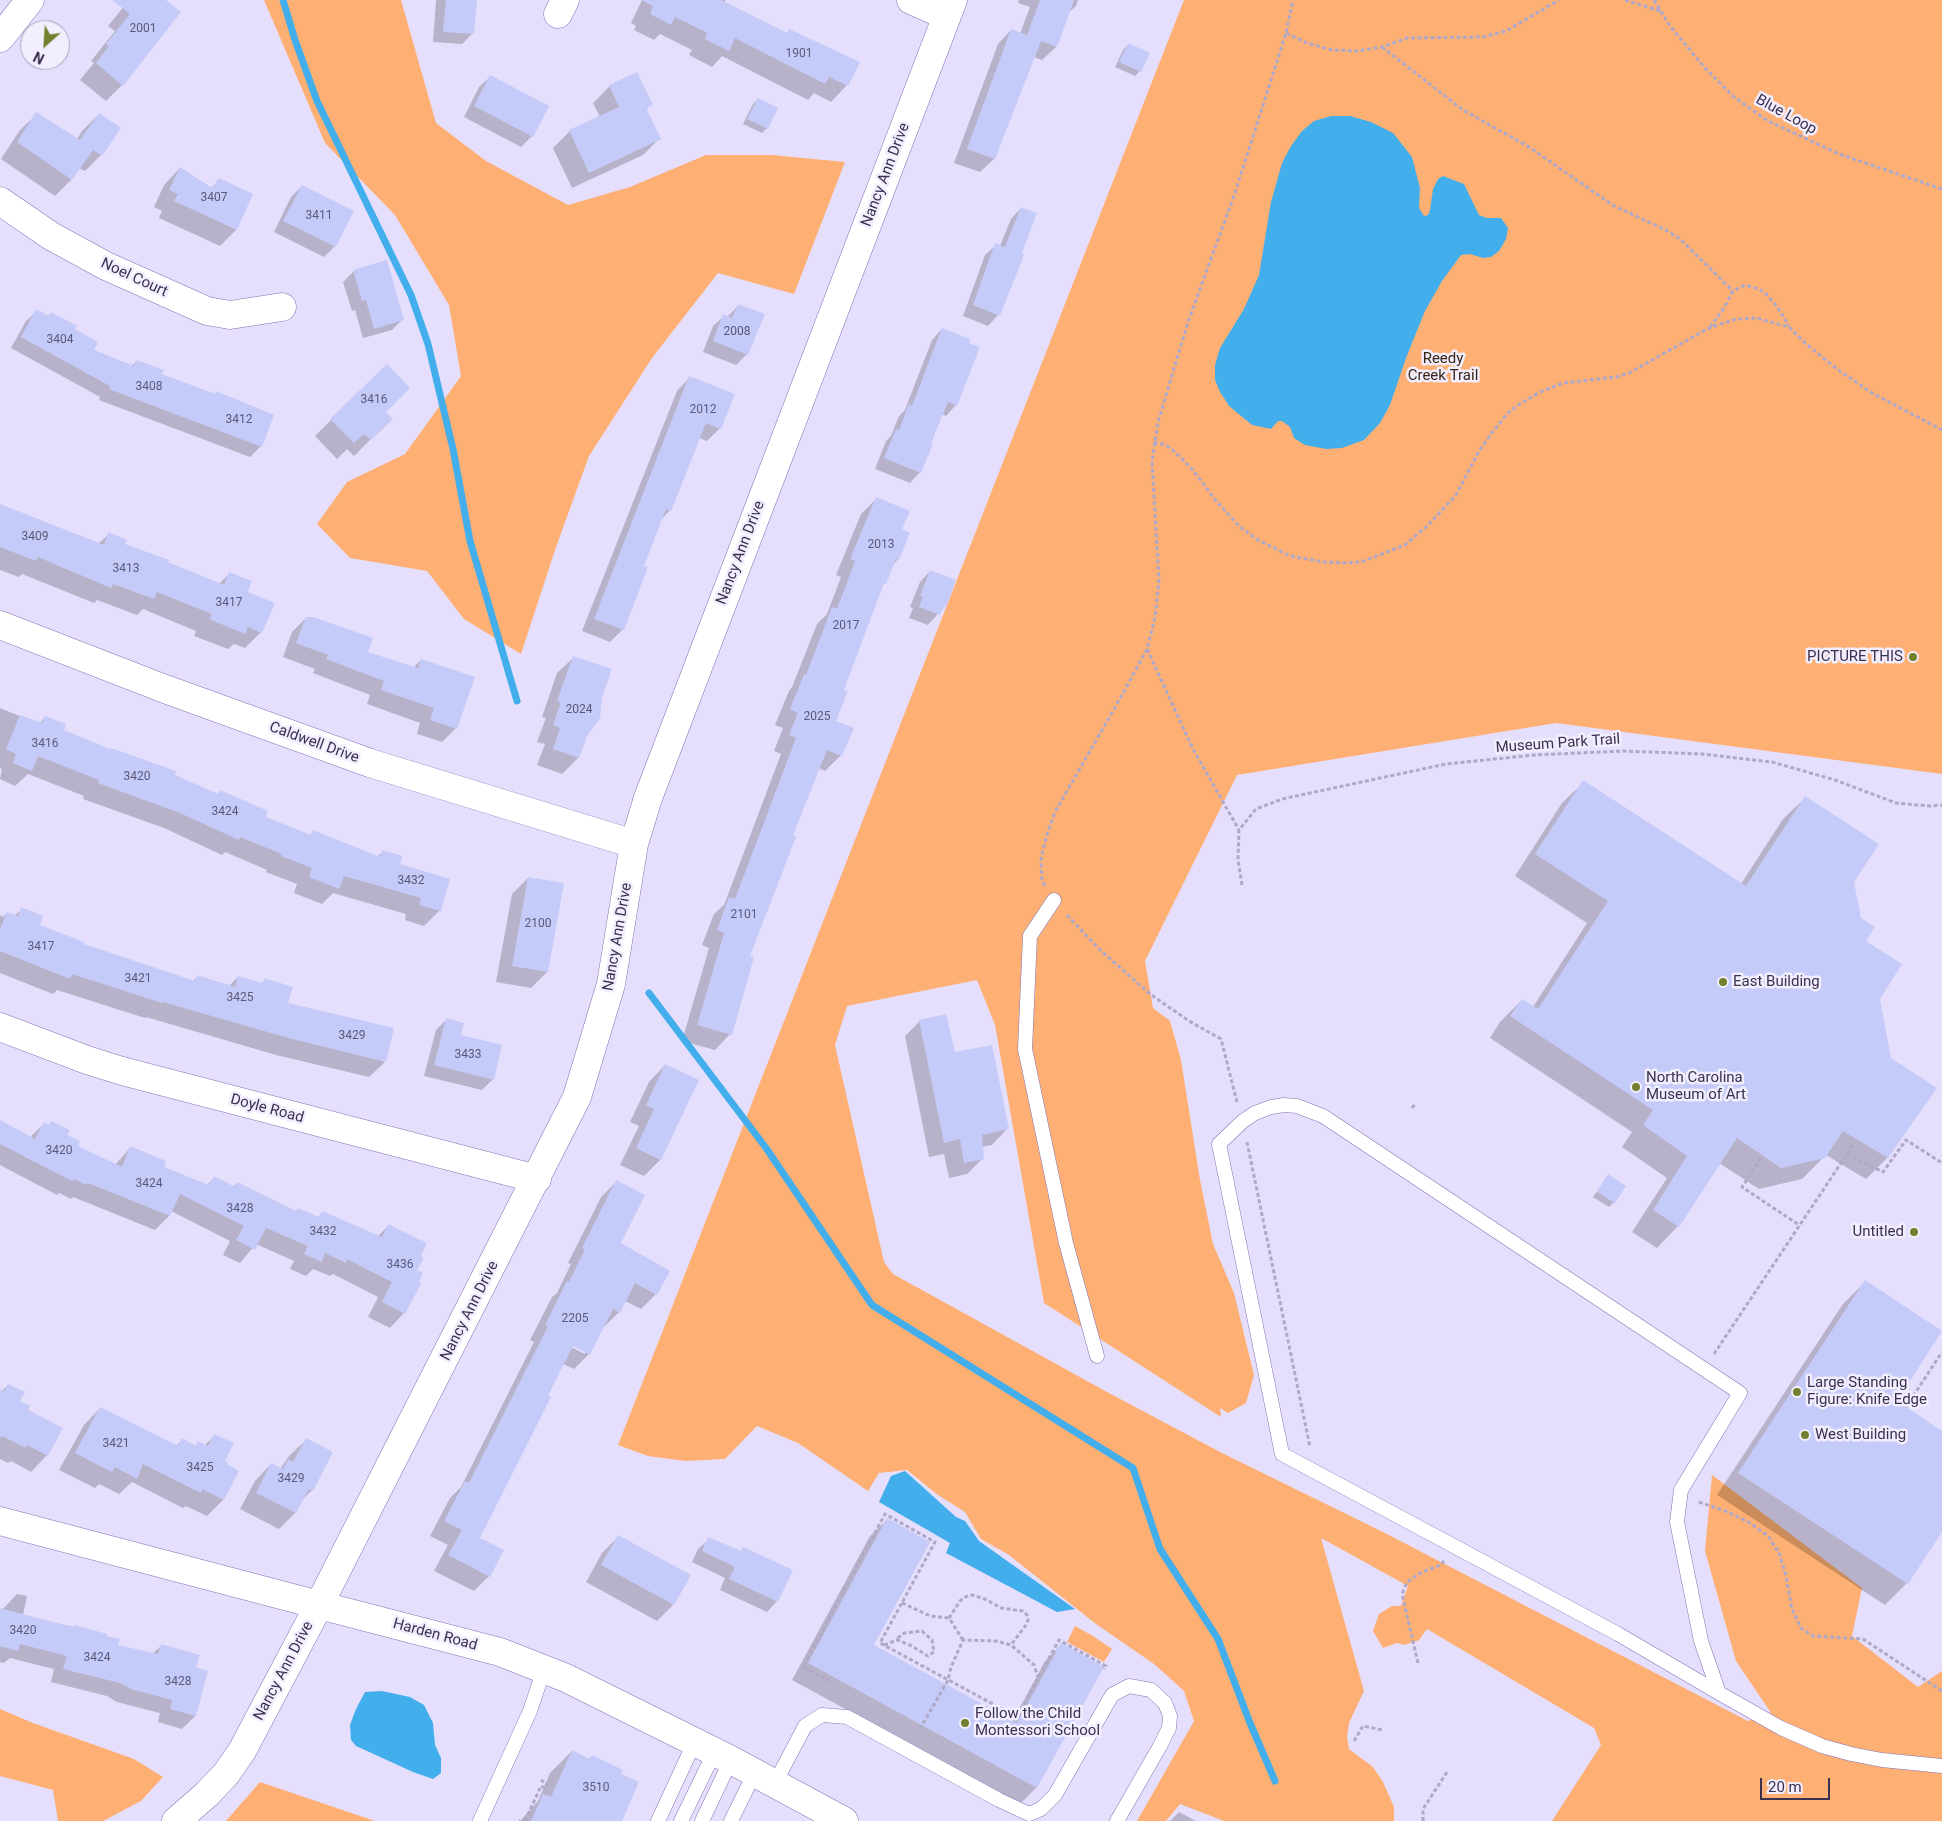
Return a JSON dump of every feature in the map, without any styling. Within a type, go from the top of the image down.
[{"type":"street","points":[[0,38],[30,0]]},
{"type":"street","points":[[911,0],[950,8]]},
{"type":"street","name":"Nancy Ann Drive","points":[[176,1821],[206,1795],[226,1774],[242,1751],[319,1605],[577,1097],[611,984],[634,844],[648,798],[950,8]]},
{"type":"street","name":"Noel Court","points":[[0,201],[51,236],[106,266],[207,311],[230,315],[282,307]]},
{"type":"street","name":"Caldwell Drive","points":[[0,625],[165,689],[370,763],[634,844]]},
{"type":"street","name":"Doyle Road","points":[[0,1027],[87,1060],[122,1071],[537,1179]]},
{"type":"street","name":"Harden Road","points":[[0,1521],[500,1652],[566,1678],[734,1762],[844,1821]]},
{"type":"lane","points":[[1054,900],[1030,936],[1025,1049],[1066,1243],[1097,1356]]},
{"type":"lane","points":[[1719,1692],[1701,1641],[1677,1522],[1681,1490],[1740,1392],[1323,1116],[1297,1106],[1284,1105],[1256,1113],[1243,1121],[1219,1144],[1282,1454],[1610,1629],[1781,1728],[1822,1746],[1851,1754],[1882,1760],[1942,1766]]},
{"type":"lane","points":[[480,1821],[530,1712],[544,1669]]},
{"type":"lane","points":[[658,1821],[734,1762],[805,1726],[822,1715],[847,1716],[999,1800],[1029,1814],[1042,1809],[1055,1795],[1112,1695],[1129,1686],[1151,1690],[1165,1703],[1170,1716],[1169,1728],[1117,1821]]},
{"type":"lane","points":[[681,1821],[734,1762]]},
{"type":"lane","points":[[702,1821],[734,1762]]},
{"type":"lane","points":[[731,1821],[734,1762]]},
{"type":"path","points":[[1238,1106],[1221,1039],[1188,1021],[1150,994],[1099,949],[1054,900],[1046,888],[1041,873],[1041,859],[1047,834],[1056,810],[1147,649],[1156,617],[1159,581],[1159,560],[1152,486],[1154,442],[1165,396],[1188,322],[1235,193],[1286,33],[1292,0]]},
{"type":"path","points":[[1286,33],[1307,43],[1332,50],[1357,51],[1407,38],[1483,37],[1506,31],[1559,0]]},
{"type":"path","points":[[1626,0],[1661,12]]},
{"type":"path","points":[[1654,0],[1661,12]]},
{"type":"path","name":"Blue Loop","points":[[1661,12],[1685,45],[1714,78],[1734,97],[1768,122],[1839,154],[1942,189]]},
{"type":"path","points":[[1382,46],[1463,110],[1529,147],[1614,206],[1664,229],[1680,239],[1733,291]]},
{"type":"path","points":[[1709,328],[1724,308],[1733,291],[1745,285],[1758,289],[1778,308],[1789,327],[1825,359],[1865,388],[1942,430]]},
{"type":"path","points":[[1154,442],[1166,446],[1175,452],[1192,469],[1217,502],[1240,527],[1258,540],[1290,556],[1306,560],[1344,563],[1361,562],[1405,545],[1446,508],[1463,484],[1478,453],[1490,434],[1507,414],[1540,392],[1563,383],[1616,377],[1639,368],[1709,328],[1736,319],[1748,318],[1776,322],[1789,327]]},
{"type":"path","points":[[1147,649],[1193,749],[1240,830],[1238,860],[1242,886]]},
{"type":"path","name":"Museum Park Trail","points":[[1240,830],[1256,809],[1282,799],[1446,764],[1534,755],[1623,751],[1702,754],[1772,762],[1835,780],[1896,803],[1929,806],[1942,805]]},
{"type":"path","points":[[1412,1108],[1415,1104]]},
{"type":"path","points":[[1246,1140],[1315,1471]]},
{"type":"path","points":[[1847,1154],[1883,1172],[1906,1140],[1942,1163]]},
{"type":"path","points":[[1714,1354],[1855,1142]]},
{"type":"path","points":[[1761,1158],[1742,1187],[1799,1225]]},
{"type":"path","points":[[1906,1407],[1942,1352]]},
{"type":"path","points":[[1699,1502],[1743,1519],[1768,1536],[1778,1553],[1786,1576],[1792,1609],[1801,1628],[1813,1636],[1863,1639],[1942,1691]]},
{"type":"path","points":[[830,1681],[803,1666],[885,1514],[935,1542],[880,1643],[1017,1717],[1059,1640],[1106,1666],[1104,1669]]},
{"type":"path","points":[[1418,1663],[1402,1594],[1408,1582],[1422,1572],[1441,1565],[1452,1545]]},
{"type":"path","points":[[949,1618],[965,1597],[972,1596],[985,1599],[1001,1608],[1023,1611],[1027,1615],[1028,1620],[1022,1632],[1011,1645]]},
{"type":"path","points":[[902,1603],[930,1616],[949,1618]]},
{"type":"path","points":[[949,1618],[963,1640]]},
{"type":"path","points":[[883,1645],[897,1640],[904,1633],[922,1631],[932,1640],[934,1652],[928,1656],[897,1640]]},
{"type":"path","points":[[963,1640],[996,1641],[1011,1645],[1034,1665],[1038,1678]]},
{"type":"path","points":[[920,1729],[948,1680],[951,1667],[963,1640]]},
{"type":"path","points":[[1354,1741],[1364,1726],[1383,1730]]},
{"type":"path","points":[[1423,1821],[1423,1809],[1447,1772]]},
{"type":"path","points":[[525,1821],[541,1786],[545,1788],[544,1782]]},
{"type":"green space","points":[[264,0],[401,0],[436,123],[486,161],[568,205],[630,187],[706,155],[772,155],[845,162],[794,294],[718,273],[652,358],[589,456],[555,550],[521,654],[464,619],[427,571],[350,558],[317,524],[347,482],[405,454],[461,376],[449,305],[395,215],[325,143]]},
{"type":"green space","name":"Reedy Creek Trail","points":[[1184,0],[1942,0],[1942,774],[1556,723],[1237,775],[1145,961],[1153,1008],[1170,1021],[1181,1060],[1200,1180],[1213,1244],[1234,1293],[1254,1375],[1246,1403],[1228,1413],[1220,1408],[1221,1417],[1044,1303],[995,1025],[977,980],[847,1006],[835,1045],[884,1262],[893,1274],[1107,1392],[1222,1453],[1383,1532],[1748,1721],[1771,1713],[1736,1661],[1705,1551],[1712,1475],[1862,1588],[1852,1636],[1918,1687],[1942,1671],[1942,1821],[1552,1821],[1601,1745],[1594,1728],[1427,1629],[1419,1640],[1405,1645],[1397,1643],[1383,1648],[1373,1631],[1379,1614],[1392,1606],[1401,1606],[1408,1586],[1321,1538],[1364,1691],[1349,1723],[1347,1737],[1349,1749],[1373,1767],[1383,1782],[1394,1807],[1394,1821],[1224,1821],[1180,1804],[1166,1821],[1137,1821],[1194,1721],[1184,1691],[1154,1664],[1096,1624],[1009,1555],[981,1539],[965,1512],[938,1495],[907,1470],[879,1473],[868,1491],[798,1443],[757,1426],[725,1459],[685,1461],[648,1456],[618,1445]]},
{"type":"green space","points":[[1075,1626],[1112,1649],[1104,1662],[1067,1642]]},
{"type":"green space","points":[[0,1709],[33,1723],[134,1759],[163,1777],[141,1801],[103,1821],[58,1821],[53,1790],[0,1776]]},
{"type":"green space","points":[[260,1782],[375,1821],[226,1821]]},
{"type":"water","points":[[1331,116],[1350,116],[1371,122],[1393,133],[1412,157],[1420,188],[1419,208],[1424,216],[1428,215],[1430,210],[1433,189],[1438,179],[1443,176],[1464,184],[1479,215],[1487,218],[1501,218],[1508,228],[1506,239],[1499,251],[1491,257],[1483,258],[1470,254],[1461,255],[1442,281],[1425,311],[1390,405],[1380,423],[1364,440],[1342,448],[1326,449],[1305,445],[1294,438],[1290,427],[1282,421],[1278,421],[1271,429],[1252,425],[1229,406],[1220,392],[1215,380],[1215,365],[1220,348],[1244,309],[1259,275],[1271,202],[1282,163],[1302,131],[1314,121]]},
{"type":"water","points":[[905,1471],[956,1517],[965,1521],[979,1541],[1075,1609],[1057,1612],[946,1553],[950,1543],[879,1502],[891,1476]]},
{"type":"water","points":[[382,1691],[410,1697],[424,1705],[433,1723],[435,1745],[441,1758],[441,1773],[433,1779],[356,1746],[351,1740],[350,1725],[365,1692]]},
{"type":"building","points":[[112,0],[166,0],[181,12],[123,86],[96,63],[109,46],[106,44],[130,14]]},
{"type":"building","points":[[446,0],[477,0],[474,34],[443,32]]},
{"type":"building","points":[[641,0],[721,0],[787,33],[789,29],[860,62],[848,86],[829,77],[825,84],[735,38],[729,51],[705,39],[707,33],[675,17],[671,25],[650,14],[653,6]]},
{"type":"building","points":[[1040,0],[1074,0],[1057,47],[1041,41],[995,159],[967,149],[1011,29],[1027,35]]},
{"type":"building","points":[[1128,43],[1150,53],[1141,72],[1119,62]]},
{"type":"building","points":[[637,72],[653,105],[646,108],[661,139],[589,173],[569,130],[619,107],[609,85]]},
{"type":"building","points":[[490,75],[549,106],[533,137],[474,106]]},
{"type":"building","points":[[758,98],[778,108],[768,129],[747,119]]},
{"type":"building","points":[[36,112],[80,140],[99,113],[121,128],[102,156],[93,150],[72,180],[17,142]]},
{"type":"building","points":[[180,167],[212,188],[219,178],[253,194],[237,230],[174,201],[178,194],[169,190]]},
{"type":"building","points":[[302,185],[354,211],[336,247],[283,221]]},
{"type":"building","points":[[1021,207],[1037,213],[1022,253],[1024,255],[1000,316],[973,305],[995,243],[1005,247]]},
{"type":"building","points":[[387,260],[404,320],[374,329],[366,300],[362,301],[353,270]]},
{"type":"building","points":[[738,304],[765,314],[748,355],[713,341],[723,314],[732,318]]},
{"type":"building","points":[[36,309],[49,316],[51,312],[77,326],[75,329],[98,342],[94,350],[134,366],[136,360],[164,370],[162,374],[215,394],[216,391],[274,415],[262,447],[109,389],[110,386],[21,337]]},
{"type":"building","points":[[942,328],[970,339],[969,343],[980,347],[957,406],[948,402],[921,473],[884,458],[896,429],[899,430],[909,404],[912,406]]},
{"type":"building","points":[[387,364],[410,388],[386,412],[393,419],[371,440],[364,434],[354,443],[330,419]]},
{"type":"building","points":[[689,376],[735,394],[721,429],[706,423],[671,511],[666,509],[644,566],[648,567],[624,630],[594,619]]},
{"type":"building","points":[[876,497],[910,511],[902,529],[910,533],[899,560],[896,559],[886,584],[884,583],[844,690],[848,691],[836,721],[854,728],[842,756],[827,750],[793,835],[796,837],[750,956],[754,957],[732,1035],[697,1025],[724,933],[717,930],[729,897],[735,899],[796,738],[789,735],[798,713],[790,709],[804,674],[806,675],[832,607],[837,609],[855,561],[850,559]]},
{"type":"building","points":[[0,504],[104,545],[108,532],[127,540],[125,544],[169,560],[168,562],[224,585],[229,572],[252,581],[248,592],[275,603],[262,633],[248,627],[245,634],[209,619],[212,614],[157,592],[154,599],[113,584],[111,588],[38,557],[36,561],[0,547]]},
{"type":"building","points":[[930,570],[956,580],[946,607],[944,606],[940,615],[919,607],[923,597],[920,596]]},
{"type":"building","points":[[306,617],[313,617],[373,638],[368,652],[418,668],[421,659],[475,677],[457,729],[430,720],[434,708],[381,690],[384,681],[326,659],[328,655],[296,643]]},
{"type":"building","points":[[573,656],[612,669],[602,697],[600,718],[587,736],[579,758],[553,749],[560,728],[553,725],[561,702],[557,701]]},
{"type":"building","points":[[20,715],[42,723],[45,716],[66,724],[64,730],[110,749],[176,771],[175,775],[218,794],[220,790],[268,811],[266,817],[311,835],[313,830],[380,857],[382,850],[403,856],[400,864],[450,879],[441,911],[419,905],[421,898],[344,876],[339,889],[309,877],[312,868],[281,856],[282,854],[240,837],[239,840],[180,813],[98,783],[99,780],[38,756],[32,771],[13,763],[16,754],[6,749]]},
{"type":"building","name":"East Building","points":[[1583,780],[1746,886],[1805,796],[1879,844],[1854,882],[1861,918],[1875,927],[1866,941],[1902,964],[1880,999],[1891,1058],[1937,1088],[1888,1158],[1843,1131],[1825,1158],[1781,1168],[1737,1138],[1679,1227],[1653,1210],[1687,1156],[1643,1125],[1653,1110],[1510,1016],[1522,999],[1538,1009],[1608,901],[1535,854]]},
{"type":"building","points":[[528,877],[564,883],[548,972],[512,966]]},
{"type":"building","points":[[21,907],[43,916],[40,925],[84,942],[84,944],[195,981],[197,975],[235,987],[238,976],[263,983],[264,978],[293,987],[288,1003],[394,1028],[386,1062],[292,1039],[162,1003],[72,974],[70,979],[0,951],[0,929],[7,912],[18,916]]},
{"type":"building","points":[[946,1014],[955,1052],[992,1045],[1009,1129],[982,1135],[984,1159],[964,1163],[960,1139],[944,1143],[919,1020]]},
{"type":"building","points":[[446,1018],[464,1023],[461,1035],[502,1045],[494,1080],[434,1065]]},
{"type":"building","points":[[665,1064],[699,1080],[661,1160],[636,1148],[654,1109],[646,1105]]},
{"type":"building","points":[[0,1120],[35,1139],[44,1122],[49,1125],[51,1121],[70,1130],[67,1135],[80,1141],[78,1146],[122,1167],[130,1146],[166,1161],[164,1167],[209,1185],[214,1176],[235,1187],[237,1182],[296,1211],[298,1208],[319,1217],[322,1211],[382,1237],[388,1224],[427,1243],[421,1256],[424,1258],[417,1270],[423,1273],[419,1282],[421,1284],[405,1314],[382,1302],[392,1282],[347,1259],[346,1263],[325,1253],[322,1262],[304,1254],[308,1246],[266,1228],[255,1250],[236,1240],[244,1226],[180,1194],[170,1216],[88,1183],[86,1185],[74,1179],[72,1181],[0,1144]]},
{"type":"building","points":[[1608,1174],[1626,1186],[1615,1203],[1597,1192]]},
{"type":"building","points":[[616,1180],[645,1195],[621,1243],[670,1271],[657,1295],[635,1283],[620,1313],[613,1309],[590,1355],[573,1346],[548,1395],[551,1397],[480,1538],[504,1550],[490,1577],[448,1555],[462,1530],[444,1521],[465,1481],[469,1483],[548,1326],[545,1325],[567,1281],[569,1282],[585,1249],[582,1248]]},
{"type":"building","name":"West Building","points":[[1865,1280],[1942,1331],[1897,1401],[1942,1431],[1942,1532],[1908,1584],[1738,1473]]},
{"type":"building","points":[[8,1384],[25,1392],[20,1401],[30,1406],[28,1410],[63,1428],[48,1456],[27,1445],[26,1448],[2,1436],[0,1439],[0,1389],[4,1392]]},
{"type":"building","points":[[100,1407],[178,1446],[182,1438],[196,1446],[198,1441],[208,1446],[214,1434],[234,1443],[225,1461],[239,1471],[224,1500],[202,1489],[201,1493],[143,1464],[137,1479],[115,1467],[112,1472],[75,1453]]},
{"type":"building","points":[[306,1438],[333,1452],[313,1491],[309,1489],[296,1513],[256,1493],[271,1463],[283,1469],[288,1459],[293,1462]]},
{"type":"building","points":[[887,1518],[930,1542],[874,1645],[1017,1723],[1061,1643],[1104,1667],[1037,1788],[808,1663]]},
{"type":"building","points":[[618,1535],[691,1575],[674,1605],[601,1565]]},
{"type":"building","points":[[708,1537],[741,1551],[743,1547],[793,1570],[778,1602],[729,1579],[735,1567],[702,1551]]},
{"type":"building","points":[[0,1608],[75,1628],[75,1625],[107,1634],[107,1636],[120,1639],[118,1645],[158,1654],[161,1644],[200,1655],[196,1667],[208,1671],[196,1716],[170,1709],[172,1700],[131,1689],[120,1683],[63,1669],[67,1656],[20,1644],[18,1651],[0,1646]]},
{"type":"building","points":[[572,1750],[590,1759],[592,1755],[623,1770],[621,1774],[639,1782],[622,1821],[531,1821],[543,1794],[551,1797]]},
{"type":"waterway","points":[[283,0],[317,101],[411,295],[428,344],[453,449],[470,541],[517,701]]},
{"type":"waterway","points":[[649,993],[766,1148],[872,1305],[1133,1468],[1160,1549],[1218,1639],[1250,1723],[1275,1781]]},
{"type":"place","name":"PICTURE THIS","points":[[1913,657]]},
{"type":"place","name":"East Building","points":[[1723,982]]},
{"type":"place","name":"North Carolina Museum of Art","points":[[1636,1087]]},
{"type":"place","name":"Untitled","points":[[1914,1232]]},
{"type":"place","name":"Large Standing Figure: Knife Edge","points":[[1797,1392]]},
{"type":"place","name":"West Building","points":[[1805,1435]]},
{"type":"place","name":"Follow the Child Montessori School","points":[[965,1723]]}]
